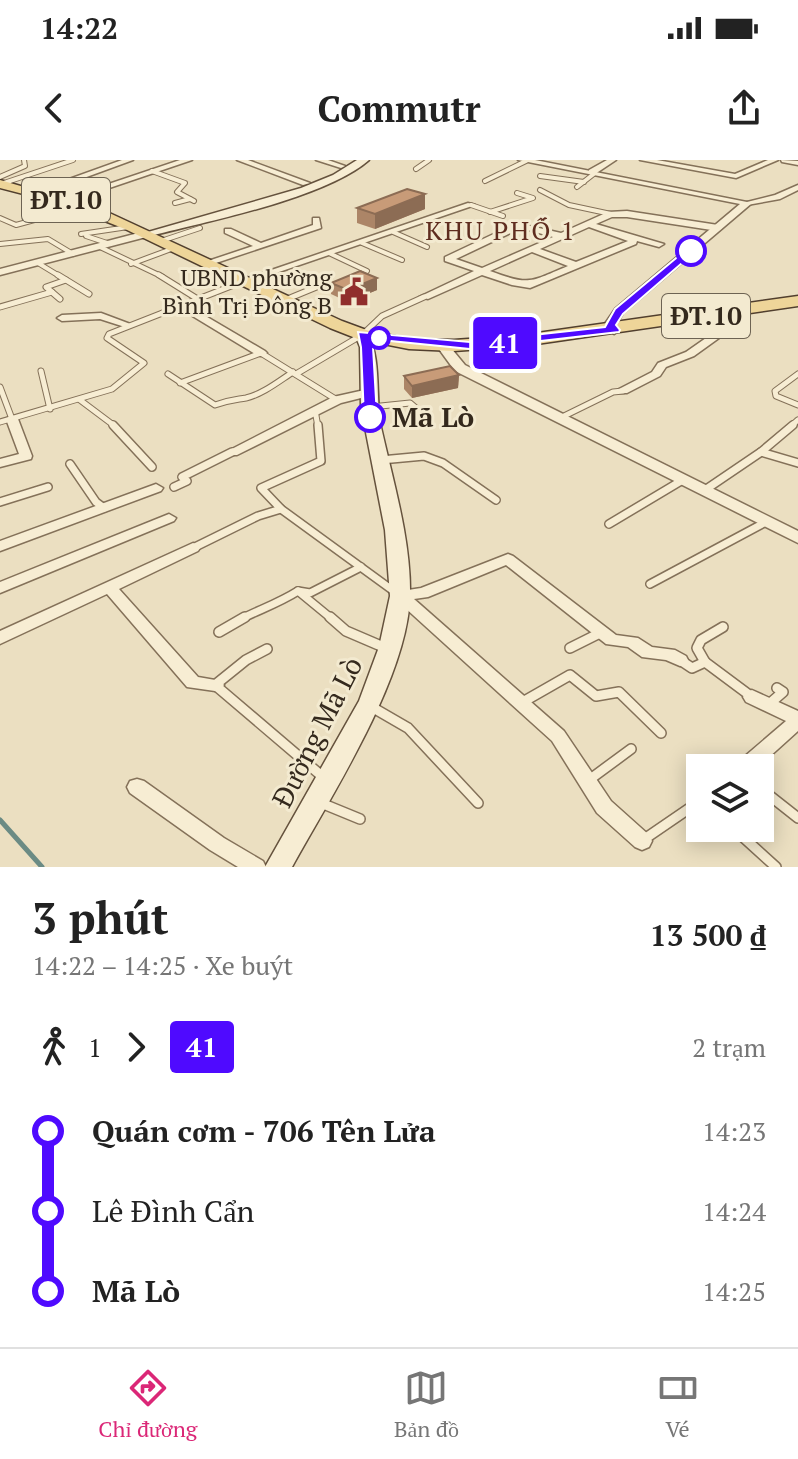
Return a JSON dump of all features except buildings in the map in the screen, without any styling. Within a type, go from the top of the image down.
[{"type":"main road","points":[[159,239],[305,190],[337,177],[364,160]]},
{"type":"main road","points":[[159,239],[306,183],[346,163]]},
{"type":"main road","name":"ĐT.10","points":[[0,184],[62,198],[159,239],[244,281],[276,301],[362,335],[447,351],[796,303]]},
{"type":"main road","name":"Đường Mã Lò","points":[[278,867],[368,705],[390,650],[400,596],[394,530],[369,400],[367,347],[362,335]]},
{"type":"street","points":[[37,192],[129,160]]},
{"type":"street","points":[[62,198],[188,160]]},
{"type":"street","points":[[241,160],[306,183]]},
{"type":"street","points":[[320,160],[346,163]]},
{"type":"street","points":[[524,160],[747,203],[777,197],[798,187]]},
{"type":"street","points":[[594,172],[612,160]]},
{"type":"street","points":[[644,160],[736,176],[774,160]]},
{"type":"street","points":[[686,168],[697,160]]},
{"type":"street","points":[[785,160],[798,163]]},
{"type":"street","points":[[614,330],[610,325],[619,311],[747,203]]},
{"type":"street","points":[[244,281],[471,205]]},
{"type":"street","points":[[424,297],[611,214],[718,228]]},
{"type":"street","points":[[207,263],[318,226],[316,220]]},
{"type":"street","points":[[561,236],[521,223],[448,257],[481,272],[530,285],[631,243],[633,240],[630,237]]},
{"type":"street","points":[[588,224],[659,244]]},
{"type":"street","points":[[109,245],[130,233],[128,227]]},
{"type":"street","points":[[228,231],[261,246]]},
{"type":"street","points":[[0,272],[109,245],[159,239]]},
{"type":"street","points":[[532,249],[578,266]]},
{"type":"street","points":[[180,304],[261,353]]},
{"type":"street","points":[[62,318],[101,316],[128,325]]},
{"type":"street","points":[[623,391],[656,374],[662,365],[690,354],[714,338],[674,321]]},
{"type":"street","points":[[447,351],[460,368],[798,538]]},
{"type":"street","points":[[232,452],[337,400],[369,400]]},
{"type":"street","points":[[0,463],[26,456],[6,421]]},
{"type":"street","points":[[0,546],[156,488]]},
{"type":"street","points":[[0,588],[169,518]]},
{"type":"street","points":[[0,638],[111,589],[193,548]]},
{"type":"street","points":[[400,596],[423,593],[508,559],[612,640],[632,642],[648,653],[669,654],[680,660]]},
{"type":"street","points":[[111,589],[193,683],[215,685]]},
{"type":"street","points":[[400,596],[558,736],[604,807],[642,841]]},
{"type":"street","points":[[760,701],[798,720],[760,754]]},
{"type":"street","points":[[137,787],[217,844],[256,867]]},
{"type":"lane","points":[[0,177],[25,166],[24,160]]},
{"type":"lane","points":[[0,184],[73,160]]},
{"type":"lane","points":[[416,169],[429,160]]},
{"type":"lane","points":[[485,181],[524,160]]},
{"type":"lane","points":[[152,171],[185,183],[177,192],[192,200],[175,203]]},
{"type":"lane","points":[[577,187],[594,172]]},
{"type":"lane","points":[[540,176],[584,182]]},
{"type":"lane","points":[[540,190],[569,205],[611,214]]},
{"type":"lane","points":[[490,212],[533,198],[517,193]]},
{"type":"lane","points":[[0,218],[16,225],[57,214],[60,213],[52,206],[62,198]]},
{"type":"lane","points":[[471,205],[484,198]]},
{"type":"lane","points":[[471,205],[503,216]]},
{"type":"lane","points":[[128,227],[83,235],[109,245],[131,264],[176,283],[196,298]]},
{"type":"lane","points":[[131,264],[159,239],[200,228]]},
{"type":"lane","points":[[393,232],[427,247]]},
{"type":"lane","points":[[0,244],[48,239],[73,254]]},
{"type":"lane","points":[[362,243],[402,260]]},
{"type":"lane","points":[[331,254],[367,271]]},
{"type":"lane","points":[[38,263],[89,294]]},
{"type":"lane","points":[[60,299],[46,287],[66,280]]},
{"type":"lane","points":[[0,387],[6,421],[112,389],[144,363],[107,338],[109,334],[244,281]]},
{"type":"lane","points":[[276,301],[319,286]]},
{"type":"lane","points":[[0,307],[52,292]]},
{"type":"lane","points":[[168,374],[215,405],[235,397],[243,399],[362,335],[366,327],[393,309],[424,297]]},
{"type":"lane","points":[[180,383],[261,353],[283,363],[316,391],[337,400]]},
{"type":"lane","points":[[41,371],[50,409]]},
{"type":"lane","points":[[798,374],[775,391],[776,396],[798,405]]},
{"type":"lane","points":[[559,418],[613,392],[623,391]]},
{"type":"lane","points":[[80,400],[116,427],[152,467]]},
{"type":"lane","points":[[369,400],[410,403],[423,414]]},
{"type":"lane","points":[[315,410],[321,461],[261,488],[281,509],[400,596]]},
{"type":"lane","points":[[704,492],[794,430],[798,420]]},
{"type":"lane","points":[[174,487],[187,481],[182,477],[232,452]]},
{"type":"lane","points":[[761,452],[798,463]]},
{"type":"lane","points":[[379,460],[424,456],[443,463],[496,500]]},
{"type":"lane","points":[[70,464],[96,502],[104,508]]},
{"type":"lane","points":[[609,524],[681,481]]},
{"type":"lane","points":[[0,502],[48,487]]},
{"type":"lane","points":[[193,548],[258,516],[281,509]]},
{"type":"lane","points":[[650,584],[764,523]]},
{"type":"lane","points":[[219,632],[298,591],[310,593],[361,567]]},
{"type":"lane","points":[[298,591],[346,631],[390,650]]},
{"type":"lane","points":[[723,627],[701,640],[697,648],[705,662],[760,701],[783,692],[777,688]]},
{"type":"lane","points":[[570,648],[602,632]]},
{"type":"lane","points":[[267,649],[246,660],[215,685],[327,780]]},
{"type":"lane","points":[[680,660],[692,668],[705,662]]},
{"type":"lane","points":[[521,703],[570,675],[596,696],[619,692],[661,733]]},
{"type":"lane","points":[[368,705],[408,728],[478,803]]},
{"type":"lane","points":[[587,781],[631,749]]},
{"type":"lane","points":[[774,799],[798,818]]},
{"type":"lane","points":[[315,800],[360,819]]},
{"type":"lane","points":[[642,841],[686,811]]},
{"type":"lane","points":[[748,842],[776,867]]},
{"type":"waterway","points":[[0,820],[42,867]]},
{"type":"bus line","name":"41","points":[[370,417],[367,347],[362,335],[442,345],[485,345],[614,330],[611,321],[619,311],[691,251]]},
{"type":"place","name":"UBND phường Bình Trị Đông B","points":[[354,292]]},
{"type":"place","name":"Mã Lò","points":[[370,417]]},
{"type":"district","name":"KHU PHỐ 1","points":[[501,231]]}]
